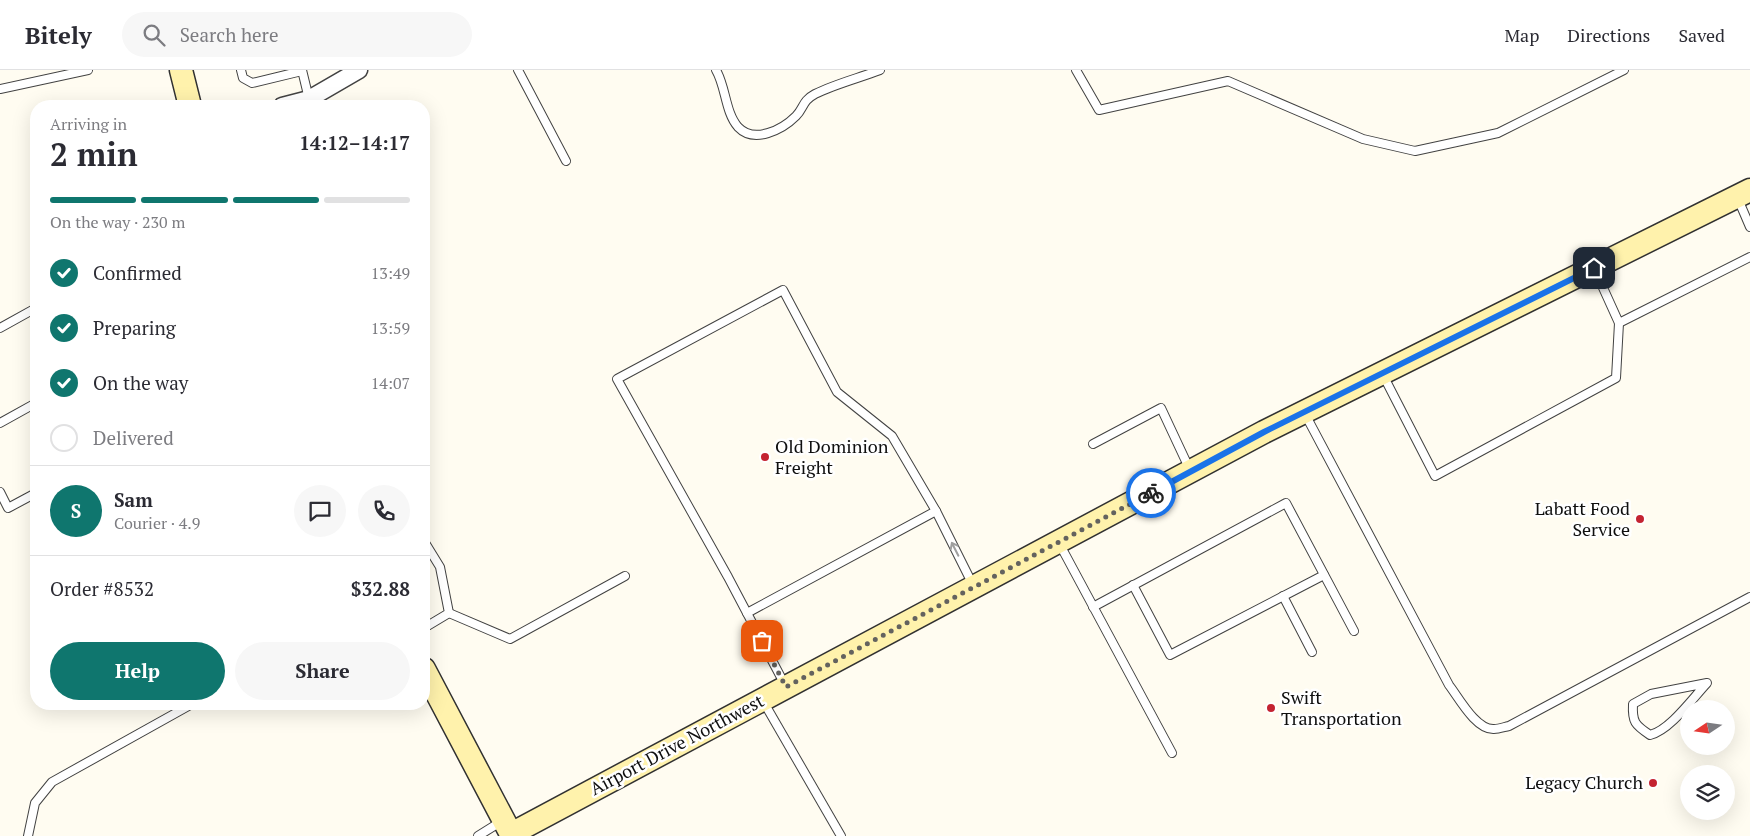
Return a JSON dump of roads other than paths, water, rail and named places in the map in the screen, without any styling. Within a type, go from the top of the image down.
[{"type":"street","points":[[181,70],[188,100]]},
{"type":"street","points":[[305,100],[359,70]]},
{"type":"street","name":"Airport Drive Northwest","points":[[509,830],[762,700],[1304,412],[1743,194]]},
{"type":"street","points":[[430,680],[509,830]]},
{"type":"lane","points":[[0,89],[88,70]]},
{"type":"lane","points":[[241,70],[243,78],[252,83],[302,70],[309,99]]},
{"type":"lane","points":[[518,70],[566,161]]},
{"type":"lane","points":[[716,70],[729,108],[738,126],[748,135],[767,134],[785,125],[797,115],[804,102],[815,94],[880,70]]},
{"type":"lane","points":[[1076,70],[1100,110],[1228,81],[1362,139],[1415,151],[1498,133],[1624,70]]},
{"type":"lane","points":[[1743,194],[1750,227]]},
{"type":"lane","points":[[1619,322],[1750,257]]},
{"type":"lane","points":[[1382,373],[1434,476],[1616,378],[1619,322],[1594,268]]},
{"type":"lane","points":[[786,687],[617,379],[782,290],[837,392],[892,436],[936,511],[974,587]]},
{"type":"lane","points":[[0,328],[30,311]]},
{"type":"lane","points":[[0,423],[30,406]]},
{"type":"lane","points":[[1093,444],[1161,408],[1190,472]]},
{"type":"lane","points":[[1304,412],[1449,685],[1469,714],[1483,727],[1493,730],[1509,726],[1750,597]]},
{"type":"lane","points":[[0,492],[8,508],[30,496]]},
{"type":"lane","points":[[1093,607],[1286,503],[1354,631]]},
{"type":"lane","points":[[747,613],[936,511]]},
{"type":"lane","points":[[1058,542],[1172,753]]},
{"type":"lane","points":[[430,551],[440,567],[449,613]]},
{"type":"lane","points":[[1133,585],[1170,655],[1324,575]]},
{"type":"lane","points":[[449,613],[510,639],[625,576]]},
{"type":"lane","points":[[1283,596],[1312,652]]},
{"type":"lane","points":[[430,624],[449,613]]},
{"type":"lane","points":[[1707,683],[1668,726],[1659,733],[1650,735],[1638,728],[1632,718],[1633,704],[1651,694],[1707,683]]},
{"type":"lane","points":[[762,700],[841,836]]},
{"type":"lane","points":[[28,836],[35,803],[52,782],[181,710]]},
{"type":"lane","points":[[478,836],[509,830]]},
{"type":"place","name":"Old Dominion Freight","points":[[765,457]]},
{"type":"place","name":"Labatt Food Service","points":[[1640,519]]},
{"type":"place","name":"Swift Transportation","points":[[1271,708]]},
{"type":"place","name":"Legacy Church","points":[[1653,783]]}]
